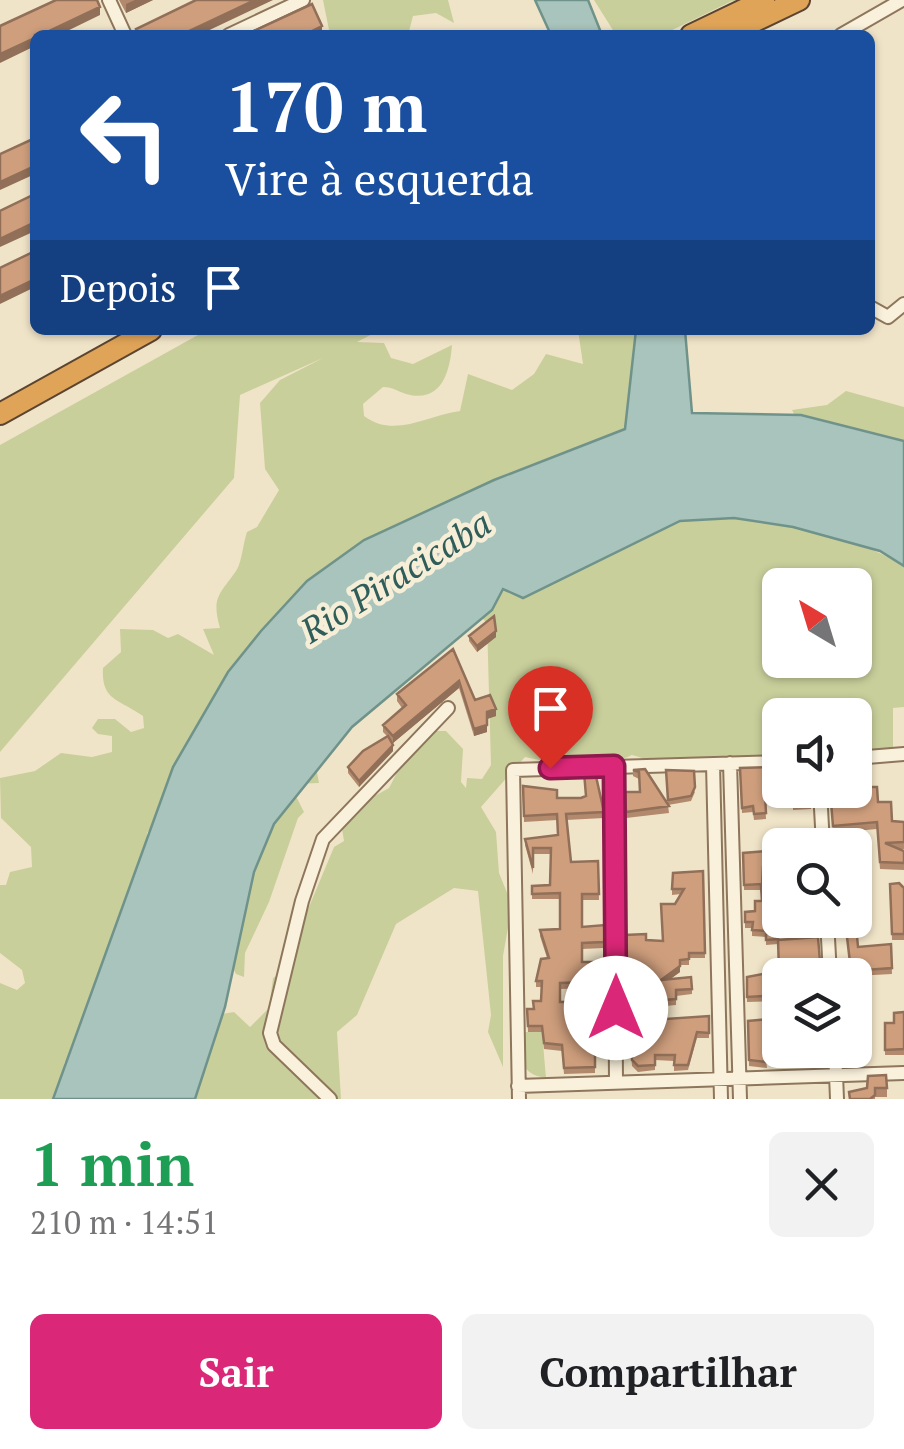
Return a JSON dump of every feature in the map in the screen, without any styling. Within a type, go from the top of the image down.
[{"type":"highway","points":[[701,30],[764,0]]},
{"type":"highway","points":[[736,30],[799,0]]},
{"type":"highway","points":[[0,414],[143,335]]},
{"type":"street","points":[[109,0],[124,30]]},
{"type":"street","points":[[240,30],[303,0]]},
{"type":"street","points":[[850,30],[902,0]]},
{"type":"street","points":[[875,310],[888,316],[904,304]]},
{"type":"street","points":[[330,1099],[274,1045],[270,1033],[302,901],[323,838],[448,708]]},
{"type":"street","points":[[872,757],[904,754]]},
{"type":"street","points":[[762,763],[513,770],[519,1092],[616,1082],[904,1072]]},
{"type":"street","points":[[713,764],[721,1099]]},
{"type":"street","points":[[730,764],[740,1099]]},
{"type":"street","points":[[614,766],[616,1082]]},
{"type":"street","points":[[836,1068],[837,1099]]},
{"type":"green space","points":[[323,0],[448,0],[454,23],[436,13],[413,16],[409,30],[329,30]]},
{"type":"green space","points":[[594,0],[744,0],[732,1],[672,30],[613,30]]},
{"type":"green space","points":[[198,335],[370,335],[357,342],[384,343],[391,358],[413,364],[452,345],[446,375],[436,390],[418,396],[383,387],[363,404],[364,416],[376,423],[399,426],[460,411],[468,374],[512,390],[534,374],[546,354],[583,364],[579,335],[641,335],[628,431],[174,797],[147,833],[145,881],[80,1052],[64,1063],[76,1073],[72,1099],[0,1099],[0,983],[17,990],[25,983],[22,970],[0,953],[0,885],[6,885],[10,872],[32,867],[31,847],[1,818],[0,778],[35,771],[61,753],[92,757],[112,752],[112,736],[98,734],[92,728],[98,719],[115,719],[131,732],[144,728],[143,716],[113,698],[103,679],[103,668],[121,652],[120,629],[153,630],[168,638],[178,634],[214,655],[203,629],[220,628],[216,609],[219,596],[238,567],[247,532],[257,527],[279,490],[265,469],[260,403],[280,380],[323,358],[240,395],[234,478],[0,752],[0,445]]},
{"type":"green space","points":[[846,391],[904,407],[904,485],[798,421],[792,410],[827,405]]},
{"type":"green space","points":[[734,518],[800,529],[885,555],[904,566],[904,707],[893,708],[893,750],[872,752],[872,698],[762,698],[762,757],[649,760],[632,755],[579,764],[525,757],[481,807],[496,832],[499,873],[512,905],[503,956],[503,1067],[488,1032],[491,1015],[478,891],[454,888],[396,924],[357,1015],[337,1032],[341,1099],[170,1099],[222,1014],[234,1012],[250,1027],[269,1008],[273,978],[291,966],[306,914],[334,847],[344,841],[341,823],[355,807],[389,788],[406,755],[430,731],[446,731],[463,749],[461,782],[466,788],[467,778],[482,779],[491,765],[487,623],[482,618],[492,610],[503,589],[523,597],[679,521]]},
{"type":"green space","points":[[316,742],[324,742],[315,762],[319,783],[295,784],[293,790],[304,812],[298,818],[269,902],[245,953],[244,977],[236,974],[225,954],[233,884],[247,862],[258,820],[301,753]]},
{"type":"green space","points":[[524,1032],[542,1032],[546,1078],[530,1072],[523,1062]]},
{"type":"water","points":[[535,0],[588,0],[600,30],[549,30]]},
{"type":"water","name":"Rio Piracicaba","points":[[635,335],[685,335],[692,413],[801,415],[904,441],[904,566],[880,551],[793,527],[734,518],[680,521],[523,598],[503,589],[492,610],[352,727],[274,824],[254,872],[225,1007],[195,1099],[53,1099],[173,767],[228,672],[261,631],[307,581],[364,540],[494,480],[625,429]]},
{"type":"building","points":[[56,0],[97,0],[100,7],[52,30],[30,30],[30,40],[0,54],[0,26]]},
{"type":"building","points":[[196,0],[255,0],[192,30],[136,29]]},
{"type":"building","points":[[312,4],[322,26],[314,30],[256,30]]},
{"type":"building","points":[[30,140],[30,168],[0,182],[0,154]]},
{"type":"building","points":[[30,196],[30,224],[0,239],[0,211]]},
{"type":"building","points":[[30,253],[30,281],[0,296],[0,268]]},
{"type":"building","points":[[494,616],[496,631],[477,646],[469,636]]},
{"type":"building","points":[[453,649],[475,700],[490,695],[496,709],[487,712],[487,725],[474,729],[459,681],[393,736],[383,725],[406,705],[397,694]]},
{"type":"building","points":[[388,736],[393,745],[359,781],[348,767],[363,751]]},
{"type":"building","points":[[762,767],[762,808],[766,813],[754,814],[753,806],[742,808],[740,768]]},
{"type":"building","points":[[645,769],[669,806],[626,812],[625,792],[640,792],[639,772],[633,770]]},
{"type":"building","points":[[666,770],[694,771],[691,796],[668,800]]},
{"type":"building","points":[[584,772],[595,772],[604,812],[566,814],[571,862],[598,861],[599,894],[582,894],[582,927],[605,925],[604,942],[582,943],[582,962],[592,962],[591,982],[560,983],[560,1002],[592,1001],[588,1022],[606,1022],[606,1051],[595,1050],[595,1067],[564,1068],[562,1045],[544,1043],[542,1026],[528,1026],[527,1009],[534,1009],[533,1001],[541,1001],[542,981],[536,981],[541,959],[549,958],[540,930],[560,929],[560,893],[532,894],[532,886],[550,885],[551,848],[533,848],[533,868],[525,839],[558,835],[557,814],[524,816],[523,786],[557,790],[557,798],[581,798],[586,796]]},
{"type":"building","points":[[872,787],[877,787],[878,802],[891,802],[892,821],[904,822],[904,842],[885,843],[904,851],[904,863],[880,862],[877,822],[833,826],[832,808],[872,808]]},
{"type":"building","points":[[762,851],[762,884],[744,885],[743,853]]},
{"type":"building","points":[[703,871],[705,953],[689,953],[689,959],[680,960],[680,966],[661,980],[691,977],[692,989],[676,990],[676,999],[664,1000],[666,1019],[709,1016],[709,1033],[697,1032],[688,1065],[674,1065],[675,1055],[655,1055],[655,1065],[638,1066],[632,1060],[629,1031],[645,1030],[658,1010],[642,1011],[647,979],[625,980],[625,935],[646,934],[646,940],[663,941],[661,904],[675,904],[684,889],[672,889],[673,873]]},
{"type":"building","points":[[899,883],[904,888],[904,934],[892,934],[890,884]]},
{"type":"building","points":[[755,901],[762,901],[762,931],[752,930],[753,922],[745,922],[745,912],[755,911]]},
{"type":"building","points":[[818,938],[820,958],[779,958],[778,940]]},
{"type":"building","points":[[847,938],[857,938],[858,947],[891,944],[892,968],[872,969],[872,958],[849,958]]},
{"type":"building","points":[[762,974],[762,996],[747,997],[747,977]]},
{"type":"building","points":[[904,1012],[904,1049],[885,1050],[885,1023],[894,1023],[894,1013]]},
{"type":"building","points":[[762,1020],[762,1061],[749,1060],[748,1021]]},
{"type":"building","points":[[886,1075],[887,1088],[875,1088],[870,1099],[850,1099],[849,1092],[867,1088],[868,1076]]},
{"type":"route","points":[[550,768],[614,766],[616,1008]]}]
